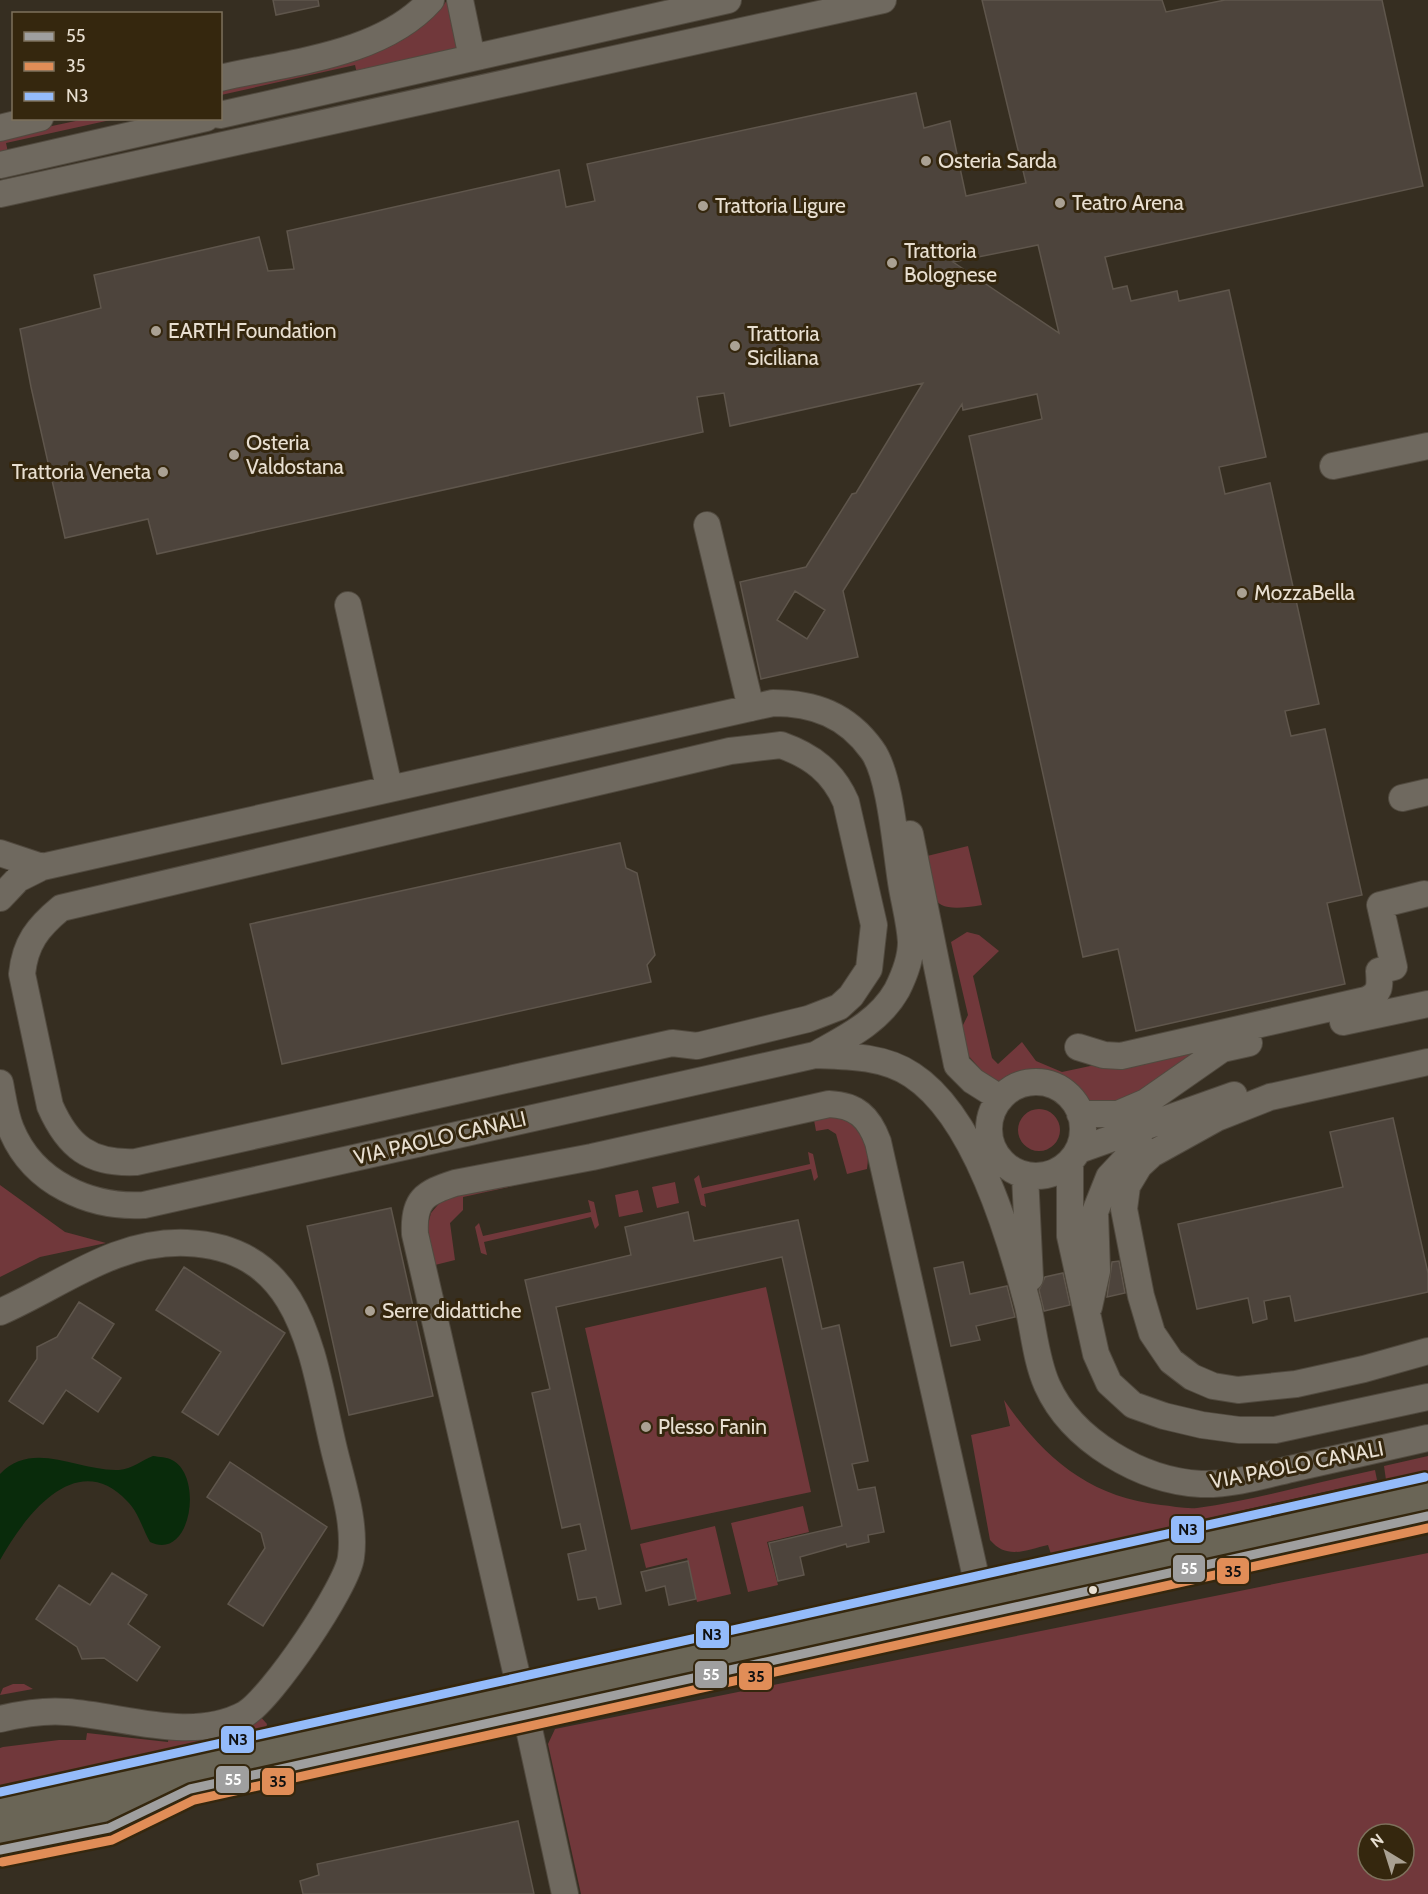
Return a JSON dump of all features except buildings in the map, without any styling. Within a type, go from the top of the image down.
[{"type":"main road","points":[[0,1804],[523,1702],[981,1601],[1428,1489]]},
{"type":"main road","points":[[981,1601],[1428,1516]]},
{"type":"main road","points":[[0,1831],[190,1789],[523,1702]]},
{"type":"street","points":[[222,78],[366,44],[409,20],[431,0]]},
{"type":"street","points":[[460,0],[472,58]]},
{"type":"street","points":[[222,115],[728,0]]},
{"type":"street","points":[[0,194],[884,0]]},
{"type":"street","points":[[0,128],[32,120]]},
{"type":"street","points":[[0,165],[197,120]]},
{"type":"street","points":[[1334,466],[1428,446]]},
{"type":"street","points":[[707,525],[751,708]]},
{"type":"street","points":[[348,605],[388,788]]},
{"type":"street","points":[[0,898],[18,879],[42,867],[773,703],[803,703],[822,709],[840,720],[873,751],[885,785],[909,830],[957,1065],[973,1081],[1000,1098]]},
{"type":"street","points":[[640,732],[648,770]]},
{"type":"street","points":[[781,745],[811,758],[826,769],[846,802],[874,925],[869,969],[851,996],[839,1007],[808,1019],[697,1046],[672,1043],[136,1162],[122,1163],[91,1156],[65,1136],[50,1106],[22,974],[24,956],[31,938],[61,908],[648,770],[745,748],[781,745]]},
{"type":"street","points":[[815,1055],[860,1029],[877,1015],[897,989],[909,959],[911,942],[885,785]]},
{"type":"street","points":[[1402,798],[1428,792]]},
{"type":"street","points":[[117,850],[126,891]]},
{"type":"street","points":[[0,853],[42,867]]},
{"type":"street","points":[[1078,1047],[1104,1055],[1121,1056],[1366,1000],[1376,995],[1380,987],[1379,971],[1394,967],[1380,905],[1424,894]]},
{"type":"street","points":[[1080,1114],[1118,1114],[1146,1102],[1222,1048],[1428,1004]]},
{"type":"street","points":[[1428,1048],[1264,1084],[1074,1156],[1057,1172],[1041,1176],[1025,1175],[1005,1164],[991,1144],[989,1128],[992,1112],[1000,1098],[1026,1083],[1055,1086],[1068,1095],[1080,1114],[1083,1135],[1074,1156],[1070,1236],[1096,1354],[1109,1383],[1133,1405],[1164,1416],[1239,1430],[1275,1430],[1428,1397]]},
{"type":"street","name":"VIA PAOLO CANALI","points":[[0,1083],[10,1129],[28,1157],[53,1182],[80,1197],[110,1205],[124,1206],[144,1205],[815,1055],[851,1056],[882,1062],[911,1074],[991,1144]]},
{"type":"street","points":[[1428,1062],[1270,1097],[1217,1118],[1152,1154],[1139,1166],[1127,1186],[1124,1209],[1141,1296],[1152,1333],[1171,1361],[1192,1377],[1213,1386],[1238,1390],[1296,1384],[1364,1369],[1428,1351]]},
{"type":"street","name":"VIA PAOLO CANALI","points":[[935,1094],[956,1120],[996,1201],[1020,1276],[1040,1366],[1060,1407],[1107,1451],[1136,1468],[1170,1480],[1203,1484],[1252,1478],[1428,1438]]},
{"type":"street","points":[[565,1894],[416,1234],[414,1214],[423,1199],[437,1189],[455,1183],[592,1156],[829,1104],[846,1105],[861,1113],[873,1127],[878,1142],[981,1601]]},
{"type":"street","points":[[1088,1313],[1097,1271],[1095,1212],[1109,1177],[1142,1142],[1174,1120],[1217,1118]]},
{"type":"street","name":"VIA PAOLO CANALI","points":[[1025,1175],[1032,1326]]},
{"type":"street","points":[[0,1312],[99,1260],[136,1248],[170,1243],[213,1246],[251,1263],[280,1287],[295,1308],[306,1332],[348,1510],[352,1544],[347,1574],[287,1670],[266,1696],[245,1714],[221,1723],[194,1727],[62,1712],[0,1719]]},
{"type":"street","points":[[0,1850],[109,1828],[190,1789]]},
{"type":"shaded area","points":[[447,0],[452,0],[459,53],[358,78],[355,65],[222,95],[222,88],[311,70],[376,51],[405,37],[429,20]]},
{"type":"shaded area","points":[[80,120],[110,120],[6,143],[9,157],[0,154],[0,137]]},
{"type":"shaded area","points":[[968,846],[982,905],[953,908],[943,906],[932,894],[923,857]]},
{"type":"shaded area","points":[[967,932],[979,935],[999,951],[973,976],[992,1058],[998,1064],[1022,1042],[1036,1061],[1062,1072],[1203,1042],[1206,1048],[1133,1100],[1104,1104],[1084,1101],[1056,1083],[1042,1078],[1006,1084],[988,1078],[967,1054],[961,1029],[968,1015],[951,942]]},
{"type":"shaded area","points":[[1039,1109],[1047,1110],[1054,1115],[1059,1122],[1059,1138],[1054,1145],[1047,1150],[1039,1151],[1031,1150],[1024,1145],[1019,1138],[1018,1130],[1019,1122],[1024,1115],[1031,1110]]},
{"type":"shaded area","points":[[841,1113],[860,1130],[866,1142],[867,1169],[847,1174],[836,1134],[828,1129],[816,1131],[814,1120]]},
{"type":"shaded area","points":[[808,1152],[813,1154],[818,1177],[814,1181],[811,1169],[704,1194],[706,1207],[701,1205],[694,1179],[699,1175],[702,1188],[810,1164]]},
{"type":"shaded area","points":[[581,1171],[463,1197],[463,1210],[450,1223],[455,1260],[435,1265],[427,1228],[431,1213],[447,1194]]},
{"type":"shaded area","points":[[675,1182],[679,1203],[657,1208],[652,1187]]},
{"type":"shaded area","points":[[0,1185],[65,1232],[106,1243],[40,1257],[0,1277]]},
{"type":"shaded area","points":[[638,1190],[643,1212],[619,1217],[615,1195]]},
{"type":"shaded area","points":[[588,1200],[594,1202],[599,1225],[595,1229],[591,1217],[484,1242],[487,1255],[481,1253],[475,1227],[479,1223],[483,1236],[591,1212]]},
{"type":"shaded area","points":[[766,1287],[811,1492],[631,1530],[585,1328]]},
{"type":"shaded area","points":[[1004,1400],[1035,1440],[1070,1471],[1090,1484],[1135,1501],[1197,1508],[1264,1496],[1375,1470],[1377,1480],[1051,1554],[1048,1545],[1010,1552],[996,1546],[990,1540],[971,1435],[1010,1426]]},
{"type":"shaded area","points":[[153,1456],[172,1460],[182,1469],[188,1482],[190,1498],[188,1514],[183,1529],[175,1540],[164,1545],[150,1542],[127,1501],[108,1486],[89,1481],[71,1485],[53,1494],[37,1508],[0,1560],[0,1474],[13,1464],[27,1459],[42,1458],[119,1470]]},
{"type":"shaded area","points":[[1428,1456],[1428,1471],[1386,1480],[1384,1466]]},
{"type":"shaded area","points":[[803,1506],[809,1532],[767,1542],[778,1585],[748,1592],[731,1523]]},
{"type":"shaded area","points":[[715,1526],[731,1594],[697,1602],[687,1558],[646,1568],[640,1544]]},
{"type":"shaded area","points":[[1428,1553],[1428,1894],[581,1894],[548,1744],[555,1729]]},
{"type":"shaded area","points":[[13,1684],[24,1684],[33,1689],[0,1695],[3,1688]]},
{"type":"shaded area","points":[[257,1713],[267,1724],[266,1729],[0,1789],[0,1748],[3,1747],[59,1740],[86,1740],[87,1733],[168,1742],[169,1732]]},
{"type":"transit line","name":"N3","points":[[0,1792],[1425,1477]]},
{"type":"transit line","name":"55","points":[[0,1850],[109,1828],[190,1789],[1428,1516]]},
{"type":"transit line","name":"35","points":[[2,1862],[112,1840],[194,1800],[1428,1528]]},
{"type":"place","name":"Osteria Sarda","points":[[926,161]]},
{"type":"place","name":"Teatro Arena","points":[[1060,203]]},
{"type":"place","name":"Trattoria Ligure","points":[[703,206]]},
{"type":"place","name":"Trattoria Bolognese","points":[[892,263]]},
{"type":"place","name":"EARTH Foundation","points":[[156,331]]},
{"type":"place","name":"Trattoria Siciliana","points":[[735,346]]},
{"type":"place","name":"Osteria Valdostana","points":[[234,455]]},
{"type":"place","name":"Trattoria Veneta","points":[[163,472]]},
{"type":"place","name":"MozzaBella","points":[[1242,593]]},
{"type":"place","name":"Serre didattiche","points":[[370,1311]]},
{"type":"place","name":"Plesso Fanin","points":[[646,1427]]}]
